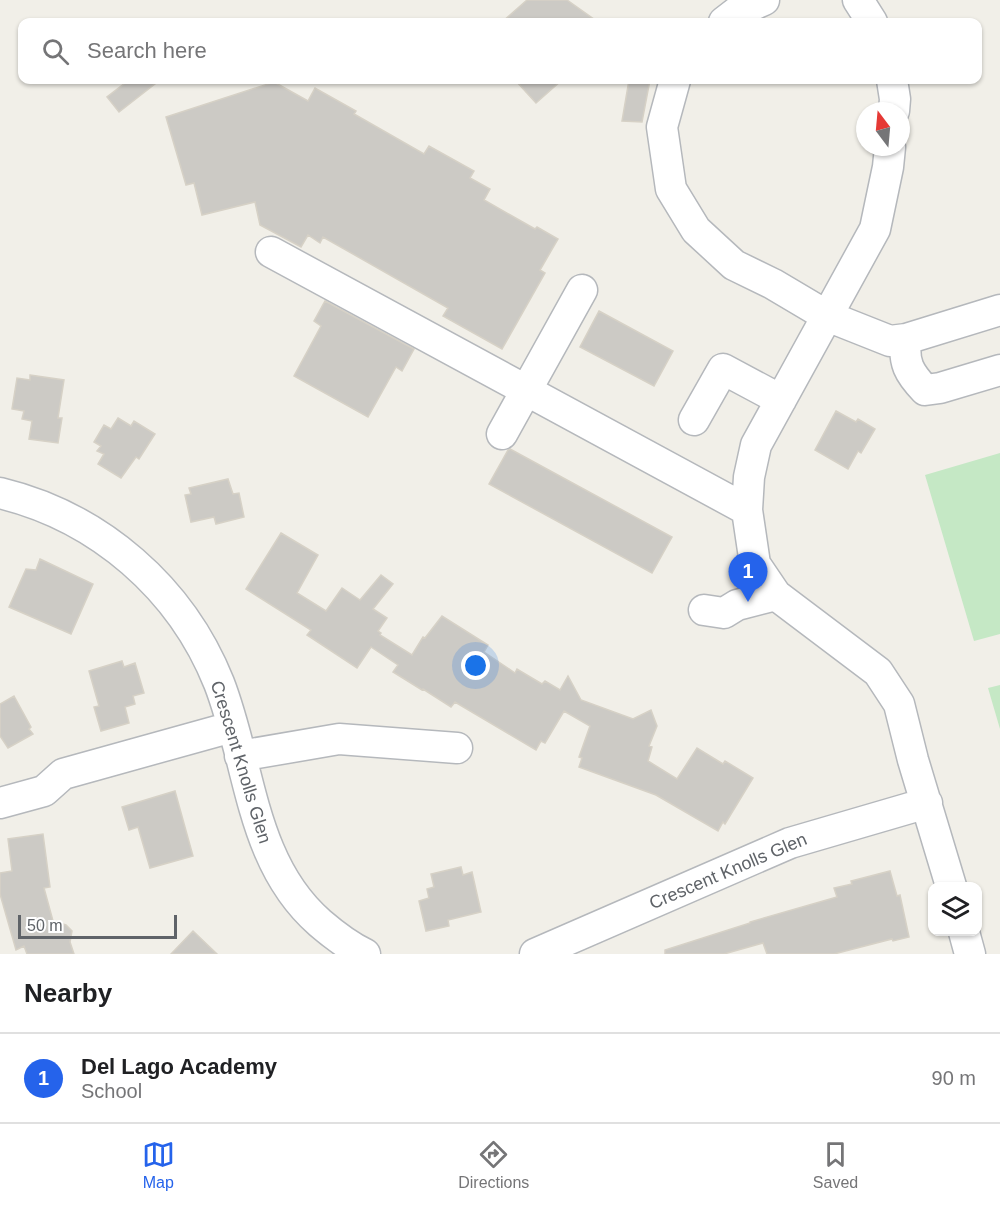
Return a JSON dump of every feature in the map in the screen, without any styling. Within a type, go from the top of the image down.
[{"type":"street","points":[[729,18],[764,0]]},
{"type":"street","points":[[858,0],[870,18]]},
{"type":"street","points":[[674,84],[662,127],[671,189],[696,230],[734,265],[776,285],[827,316],[890,341],[906,339],[1000,310]]},
{"type":"street","points":[[893,84],[895,102]]},
{"type":"street","points":[[889,156],[875,229],[756,446],[749,477],[747,510],[755,564],[776,595],[878,672],[899,704],[950,882]]},
{"type":"street","points":[[271,252],[747,510]]},
{"type":"street","points":[[502,434],[582,290]]},
{"type":"street","points":[[906,339],[904,355],[913,377],[925,390],[940,388],[1000,370]]},
{"type":"street","points":[[694,420],[723,369],[781,400]]},
{"type":"street","name":"Crescent Knolls Glen","points":[[0,493],[28,500],[97,534],[132,560],[163,594],[203,652],[218,682],[270,856],[284,883],[314,918],[333,935],[365,954]]},
{"type":"street","points":[[704,610],[724,613],[737,605],[776,595]]},
{"type":"street","points":[[0,803],[44,791],[63,774],[232,728]]},
{"type":"street","points":[[240,756],[339,739],[457,748]]},
{"type":"street","name":"Crescent Knolls Glen","points":[[535,954],[790,843],[927,803]]},
{"type":"street","points":[[965,936],[970,954]]},
{"type":"green space","points":[[1000,453],[1000,634],[974,641],[925,475]]},
{"type":"green space","points":[[1000,685],[1000,729],[988,688]]},
{"type":"building","points":[[527,0],[567,0],[592,18],[507,18]]},
{"type":"building","points":[[124,84],[155,84],[119,112],[107,97]]},
{"type":"building","points":[[268,84],[278,84],[308,101],[315,88],[356,111],[354,114],[424,154],[429,146],[474,171],[470,178],[490,189],[484,200],[535,229],[537,227],[558,239],[540,270],[545,273],[502,349],[443,316],[448,308],[323,237],[320,243],[308,235],[301,247],[260,225],[255,202],[202,215],[194,183],[186,185],[166,117]]},
{"type":"building","points":[[519,84],[557,84],[536,103]]},
{"type":"building","points":[[628,84],[649,84],[642,122],[622,121]]},
{"type":"building","points":[[325,301],[414,349],[402,371],[396,367],[368,417],[294,376],[321,326],[314,321]]},
{"type":"building","points":[[599,311],[673,351],[654,386],[580,347]]},
{"type":"building","points":[[30,375],[64,380],[58,418],[62,418],[58,443],[29,439],[32,421],[22,419],[24,411],[12,409],[17,378],[30,380]]},
{"type":"building","points":[[836,411],[856,422],[858,419],[875,429],[861,453],[858,451],[848,469],[815,450]]},
{"type":"building","points":[[118,418],[131,426],[134,421],[155,434],[139,459],[136,457],[121,478],[98,464],[104,454],[97,451],[101,446],[94,442],[104,425],[111,429]]},
{"type":"building","points":[[510,449],[672,537],[652,573],[489,484]]},
{"type":"building","points":[[228,479],[233,494],[239,493],[244,517],[216,524],[214,517],[191,522],[185,495],[191,494],[189,488]]},
{"type":"building","points":[[281,533],[318,555],[297,593],[326,611],[342,588],[360,600],[381,575],[393,584],[373,609],[387,618],[378,631],[380,635],[412,655],[423,637],[425,638],[442,616],[488,645],[484,652],[515,673],[517,669],[542,684],[545,681],[560,690],[568,676],[581,700],[633,719],[651,710],[657,726],[649,746],[652,747],[648,761],[677,779],[697,748],[723,764],[725,761],[753,778],[725,824],[723,822],[718,831],[656,795],[579,767],[582,758],[579,757],[590,726],[564,711],[545,743],[541,741],[536,750],[455,702],[451,707],[393,672],[398,665],[371,647],[357,668],[307,635],[311,630],[246,589]]},
{"type":"building","points":[[40,559],[93,584],[71,634],[9,607],[26,569],[36,570]]},
{"type":"building","points":[[122,661],[124,667],[135,663],[144,693],[133,696],[135,704],[125,707],[129,723],[101,731],[94,707],[99,706],[89,671]]},
{"type":"building","points":[[14,696],[33,734],[8,748],[0,736],[0,704]]},
{"type":"building","points":[[175,791],[193,856],[150,868],[138,827],[129,830],[122,807]]},
{"type":"building","points":[[43,834],[50,887],[44,888],[53,921],[66,925],[72,931],[70,942],[74,954],[27,954],[24,946],[16,950],[0,894],[0,873],[12,871],[8,839]]},
{"type":"building","points":[[461,867],[463,875],[472,872],[481,912],[448,920],[449,926],[426,931],[419,901],[429,898],[427,889],[434,887],[431,874]]},
{"type":"building","points":[[890,871],[897,896],[900,895],[909,937],[893,941],[892,939],[834,954],[767,954],[763,943],[724,954],[665,954],[665,950],[837,897],[834,888]]},
{"type":"building","points":[[193,931],[217,954],[171,954]]},
{"type":"place","name":"Del Lago Academy","points":[[748,602]]}]
